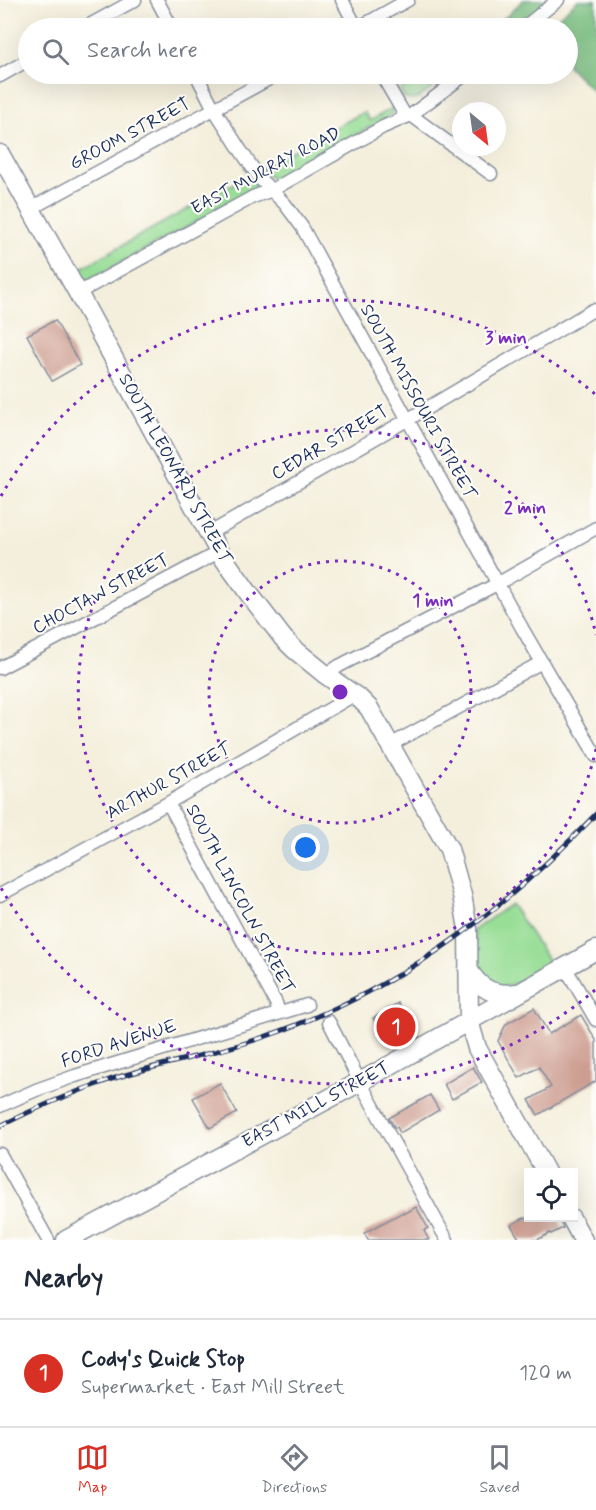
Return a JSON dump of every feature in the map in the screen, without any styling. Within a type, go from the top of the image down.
[{"type":"main road","name":"SOUTH LEONARD STREET","points":[[0,154],[219,552],[283,638],[369,708],[449,849],[462,895],[468,929],[469,1021],[477,1048],[543,1168]]},
{"type":"main road","name":"EAST MILL STREET","points":[[66,1240],[360,1082],[596,950]]},
{"type":"main road","points":[[468,969],[477,982],[489,991],[504,995],[519,993]]},
{"type":"main road","points":[[573,1222],[583,1240]]},
{"type":"street","points":[[102,18],[135,0]]},
{"type":"street","points":[[157,0],[167,18]]},
{"type":"street","points":[[342,0],[352,18]]},
{"type":"street","points":[[375,18],[408,0]]},
{"type":"street","points":[[536,18],[558,0]]},
{"type":"street","points":[[0,76],[18,66]]},
{"type":"street","name":"SOUTH MISSOURI STREET","points":[[201,84],[247,161],[261,180],[285,204],[302,228],[497,584],[596,756]]},
{"type":"street","name":"GROOM STREET","points":[[30,209],[260,84]]},
{"type":"street","points":[[387,84],[408,116],[491,174]]},
{"type":"street","name":"EAST MURRAY ROAD","points":[[78,293],[253,197],[272,190],[383,127],[408,116],[452,84]]},
{"type":"street","name":"CEDAR STREET","points":[[208,534],[593,310]]},
{"type":"street","points":[[326,675],[339,666],[497,584],[596,528]]},
{"type":"street","name":"CHOCTAW STREET","points":[[0,668],[219,552]]},
{"type":"street","points":[[390,745],[542,662]]},
{"type":"street","name":"ARTHUR STREET","points":[[0,895],[168,803],[354,695]]},
{"type":"street","name":"SOUTH LINCOLN STREET","points":[[168,803],[276,1003],[279,1013]]},
{"type":"street","points":[[565,967],[596,1020]]},
{"type":"street","name":"FORD AVENUE","points":[[0,1106],[75,1076],[307,1005]]},
{"type":"street","points":[[329,1022],[447,1240]]},
{"type":"street","points":[[0,1154],[48,1240]]},
{"type":"green space","points":[[523,0],[549,0],[527,18],[504,18]]},
{"type":"green space","points":[[578,0],[596,0],[596,94],[578,76],[578,18],[557,18]]},
{"type":"green space","points":[[409,84],[438,84],[418,98],[411,100],[404,98],[400,90]]},
{"type":"green space","points":[[394,102],[394,110],[388,117],[279,178],[271,178],[260,168],[364,112],[370,121],[392,108]]},
{"type":"green space","points":[[244,166],[256,184],[252,192],[85,282],[81,281],[74,272],[249,175]]},
{"type":"green space","points":[[511,904],[550,963],[516,983],[502,988],[490,985],[474,965],[474,930]]},
{"type":"building","points":[[55,320],[80,365],[52,381],[27,335]]},
{"type":"building","points":[[398,1003],[415,1031],[390,1045],[373,1018]]},
{"type":"building","points":[[534,1008],[549,1034],[581,1015],[596,1040],[596,1081],[538,1115],[529,1100],[551,1087],[539,1067],[519,1078],[498,1041],[506,1024]]},
{"type":"building","points":[[473,1067],[482,1082],[452,1099],[444,1084]]},
{"type":"building","points":[[220,1083],[237,1113],[210,1128],[193,1098]]},
{"type":"building","points":[[430,1095],[439,1110],[400,1133],[389,1118]]},
{"type":"building","points":[[416,1207],[428,1228],[424,1231],[429,1240],[368,1240],[364,1233]]},
{"type":"building","points":[[524,1218],[524,1222],[560,1222],[563,1228],[537,1240],[520,1240],[511,1225]]},
{"type":"railway","points":[[0,1126],[95,1085],[258,1039],[307,1021],[354,999],[399,975],[482,918],[521,886],[596,814]]},
{"type":"place","name":"Cody's Quick Stop","points":[[396,1027]]}]
